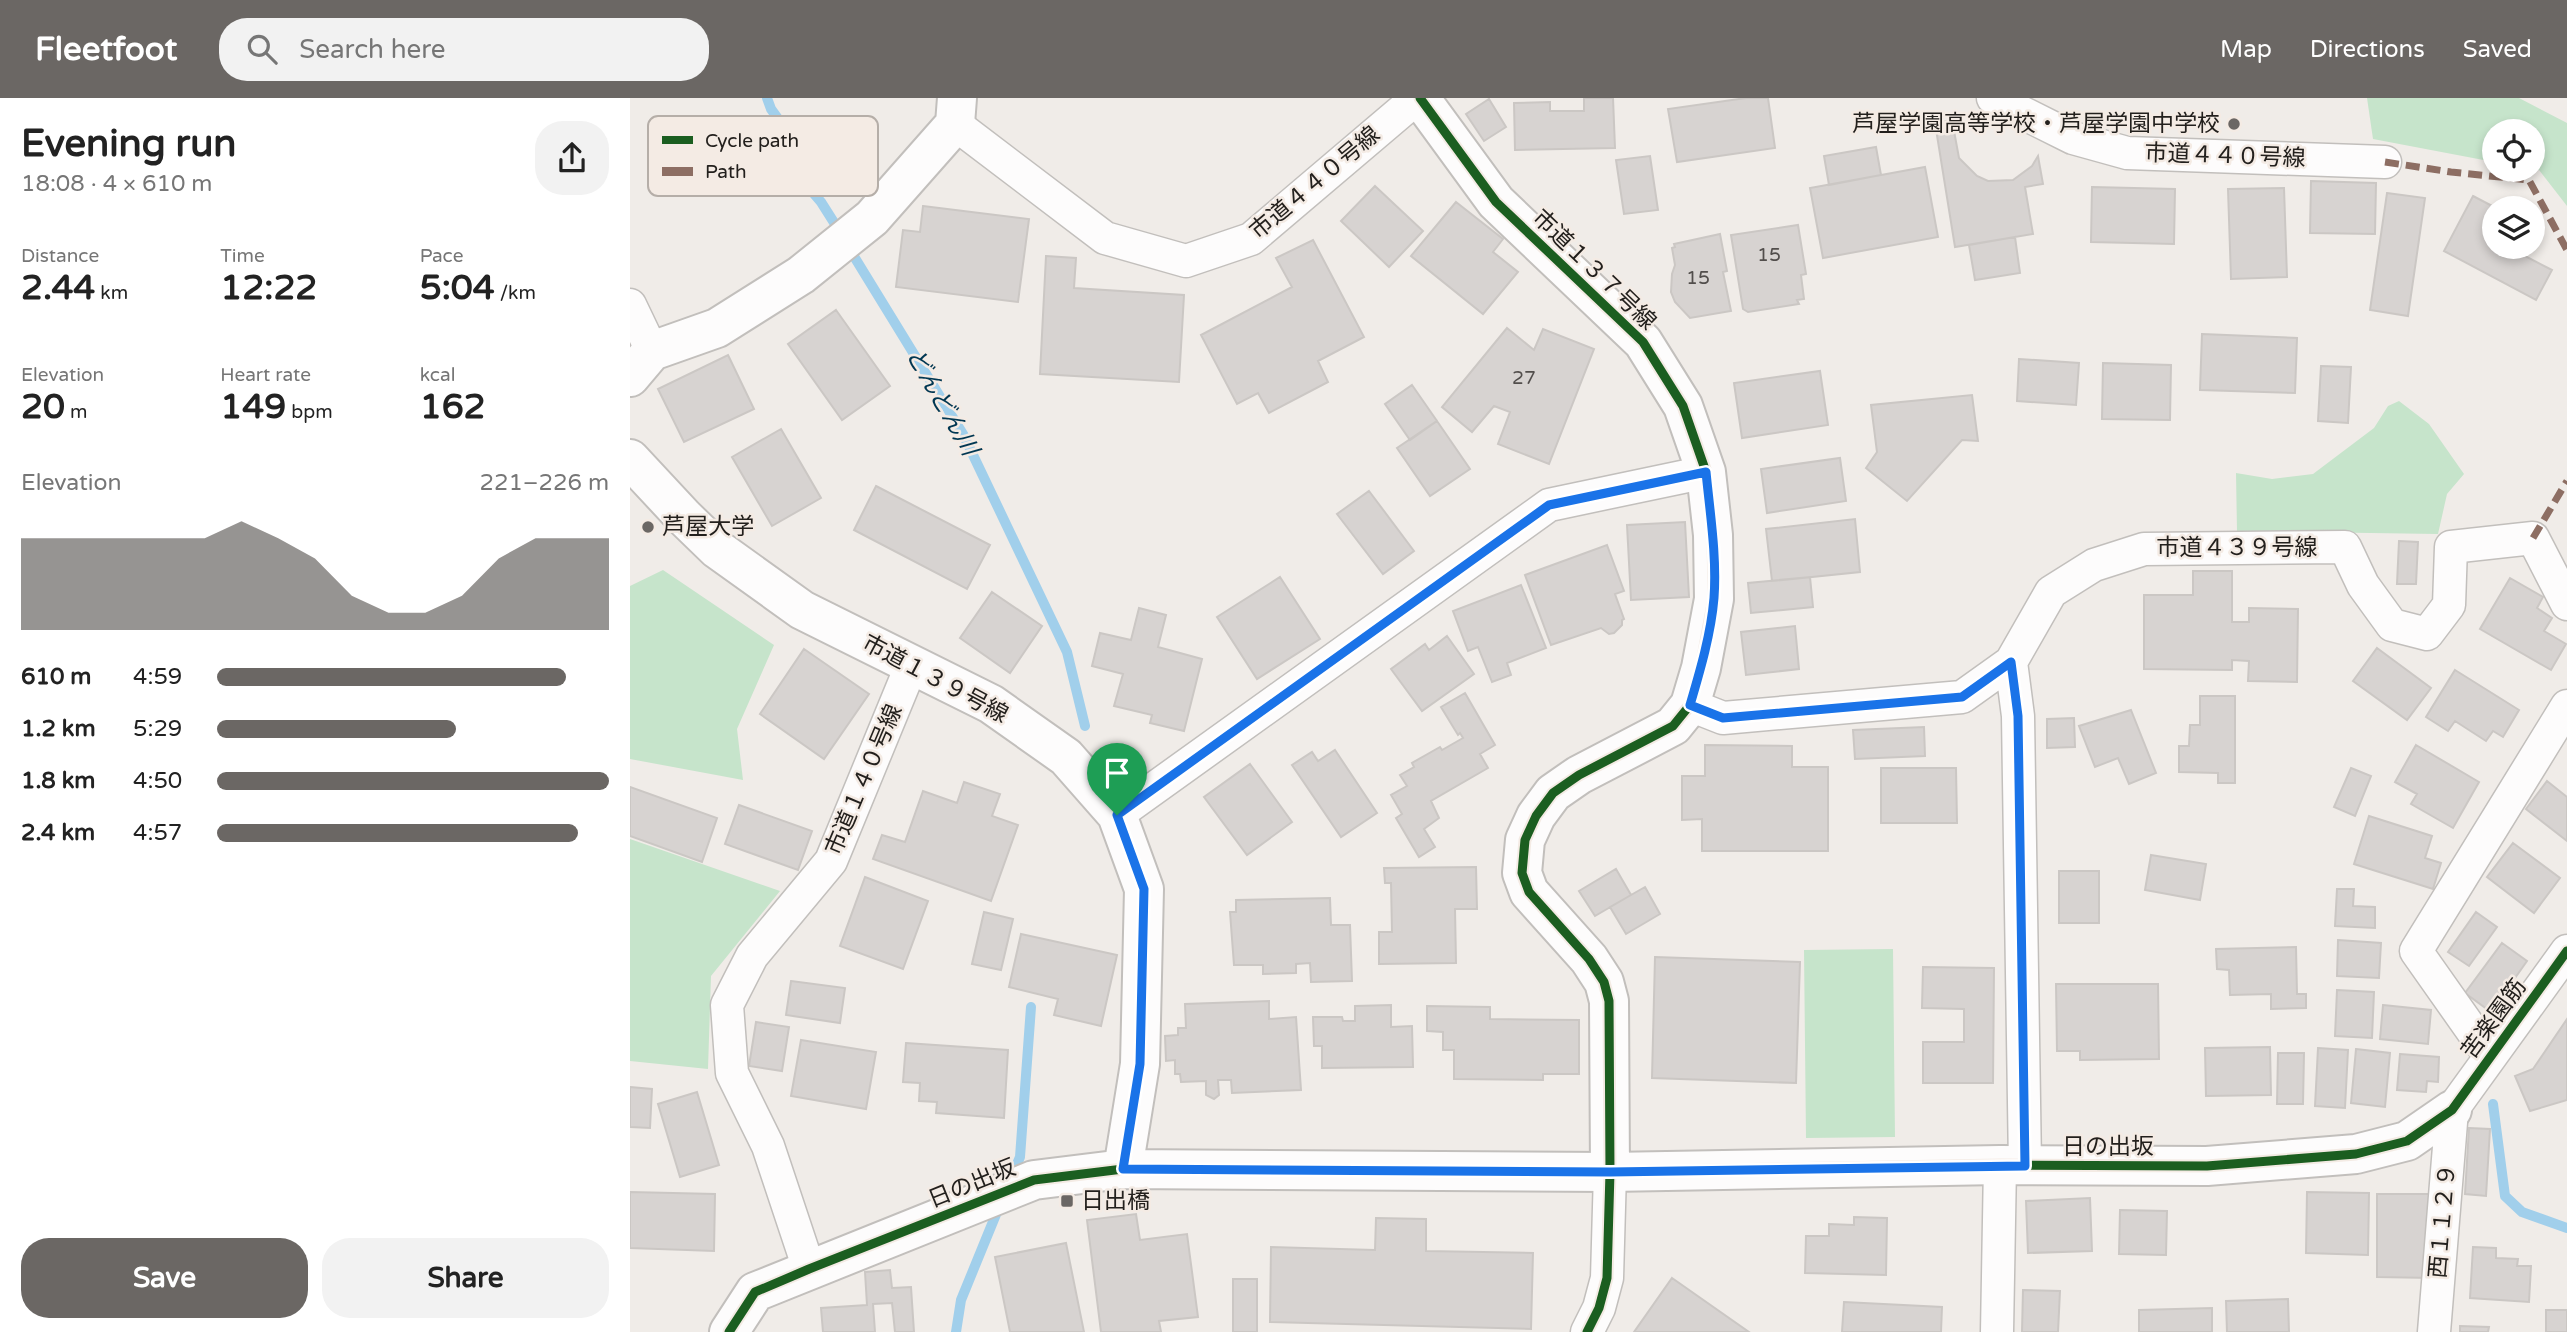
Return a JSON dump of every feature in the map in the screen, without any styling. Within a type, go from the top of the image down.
[{"type":"street","name":"市道４４０号線","points":[[956,111],[1105,238],[1186,261],[1251,239],[1418,98]]},
{"type":"street","name":"市道１３７号線","points":[[1418,98],[1496,202],[1643,342],[1683,406],[1706,472],[1713,535],[1714,598],[1701,668],[1690,705],[1673,726],[1578,775],[1553,793],[1536,816],[1525,840],[1522,873],[1529,892],[1589,960],[1604,982],[1609,1001],[1610,1172],[1606,1278],[1599,1308],[1587,1332]]},
{"type":"street","name":"市道４４０号線","points":[[1993,98],[2073,138],[2127,153],[2385,162]]},
{"type":"street","points":[[630,305],[641,364],[717,328],[802,275],[872,218],[956,111]]},
{"type":"street","name":"市道１３９号線","points":[[630,459],[717,549],[802,610],[991,704],[1066,758],[1117,815],[1144,889],[1140,1064],[1123,1169]]},
{"type":"street","points":[[1117,815],[1549,505],[1706,472]]},
{"type":"street","name":"市道４３９号線","points":[[1690,705],[1723,718],[1962,697],[2011,662],[2051,592],[2094,565],[2144,549],[2345,547],[2363,585],[2392,625],[2427,634],[2449,605],[2451,547],[2533,538],[2567,604]]},
{"type":"street","points":[[1997,1332],[2012,1166],[2018,716],[2011,662]]},
{"type":"street","name":"市道１４０号線","points":[[809,1269],[768,1146],[732,1073],[727,1005],[752,956],[831,861],[912,664]]},
{"type":"street","points":[[2490,1056],[2416,951],[2567,706]]},
{"type":"street","name":"苦楽園筋","points":[[2452,1110],[2567,951]]},
{"type":"street","name":"日の出坂","points":[[729,1332],[755,1292],[1034,1180],[1123,1169],[1610,1172],[2207,1166],[2356,1154],[2407,1141],[2452,1110]]},
{"type":"street","name":"西１１２９","points":[[2434,1332],[2452,1110]]},
{"type":"green space","points":[[2367,98],[2519,98],[2567,123],[2567,206],[2545,178],[2545,119],[2482,119],[2482,160],[2373,139]]},
{"type":"green space","points":[[2399,401],[2429,424],[2464,474],[2447,494],[2438,534],[2237,531],[2236,473],[2272,479],[2313,474],[2374,428],[2388,406]]},
{"type":"green space","points":[[663,570],[774,645],[737,729],[743,780],[630,759],[630,586]]},
{"type":"green space","points":[[630,839],[780,891],[711,976],[708,1069],[630,1061]]},
{"type":"green space","points":[[1893,949],[1895,1137],[1806,1138],[1804,950]]},
{"type":"building","points":[[1584,98],[1613,98],[1615,148],[1515,150],[1514,103],[1550,102],[1550,111],[1584,111]]},
{"type":"building","points":[[1746,98],[1768,98],[1775,148],[1677,162],[1668,109]]},
{"type":"building","points":[[1489,99],[1506,127],[1484,141],[1466,114]]},
{"type":"building","points":[[1952,120],[1959,158],[1977,176],[1988,181],[2013,180],[2032,166],[2038,156],[2043,184],[2025,187],[2033,234],[1955,247],[1935,123]]},
{"type":"building","points":[[1876,147],[1881,175],[1829,185],[1824,156]]},
{"type":"building","points":[[1650,156],[1658,210],[1624,214],[1616,160]]},
{"type":"building","points":[[1925,167],[1938,237],[1823,258],[1810,188]]},
{"type":"building","points":[[2311,181],[2376,183],[2375,234],[2310,233]]},
{"type":"building","points":[[1375,186],[1423,231],[1389,267],[1341,221]]},
{"type":"building","points":[[2092,187],[2175,189],[2174,244],[2091,242]]},
{"type":"building","points":[[2284,188],[2287,277],[2231,279],[2228,189]]},
{"type":"building","points":[[2387,193],[2425,198],[2408,316],[2370,310]]},
{"type":"building","points":[[2473,196],[2482,201],[2482,259],[2531,259],[2552,270],[2536,300],[2444,251]]},
{"type":"building","points":[[1456,202],[1503,239],[1493,252],[1518,272],[1483,314],[1411,256]]},
{"type":"building","points":[[923,206],[1029,219],[1018,302],[896,287],[903,230],[920,232]]},
{"type":"building","points":[[1798,225],[1806,274],[1801,275],[1804,299],[1797,300],[1799,304],[1748,312],[1743,309],[1731,235]]},
{"type":"building","points":[[1720,234],[1727,271],[1723,272],[1731,311],[1690,318],[1675,302],[1671,292],[1675,265],[1672,248],[1675,247],[1674,244]]},
{"type":"building","points":[[2015,237],[2020,273],[1975,280],[1969,245]]},
{"type":"building","points":[[1313,240],[1364,337],[1318,361],[1328,382],[1269,413],[1258,393],[1237,404],[1201,335],[1292,287],[1276,258]]},
{"type":"building","points":[[1046,256],[1076,258],[1074,288],[1184,295],[1179,382],[1040,374]]},
{"type":"building","points":[[836,310],[890,386],[842,420],[788,344]]},
{"type":"building","points":[[1507,328],[1534,350],[1543,329],[1594,349],[1549,464],[1498,444],[1510,412],[1494,406],[1472,432],[1442,407]]},
{"type":"building","points":[[2202,334],[2297,338],[2295,393],[2200,390]]},
{"type":"building","points":[[728,355],[754,409],[684,442],[658,389]]},
{"type":"building","points":[[2019,359],[2079,363],[2076,405],[2017,401]]},
{"type":"building","points":[[2103,363],[2171,365],[2170,420],[2102,419]]},
{"type":"building","points":[[2321,366],[2351,367],[2348,423],[2318,421]]},
{"type":"building","points":[[1820,371],[1828,425],[1742,438],[1734,383]]},
{"type":"building","points":[[1412,385],[1437,421],[1410,440],[1385,404]]},
{"type":"building","points":[[1972,395],[1978,441],[1962,440],[1907,501],[1866,468],[1877,452],[1871,405]]},
{"type":"building","points":[[1437,421],[1470,469],[1430,496],[1397,448]]},
{"type":"building","points":[[781,429],[821,498],[772,526],[732,457]]},
{"type":"building","points":[[1840,458],[1846,501],[1767,513],[1761,469]]},
{"type":"building","points":[[876,486],[990,545],[967,589],[854,530]]},
{"type":"building","points":[[1369,491],[1414,551],[1383,574],[1337,514]]},
{"type":"building","points":[[1855,519],[1860,572],[1772,581],[1766,529]]},
{"type":"building","points":[[1685,522],[1689,597],[1631,600],[1627,525]]},
{"type":"building","points":[[2399,541],[2418,542],[2416,584],[2397,584]]},
{"type":"building","points":[[1607,545],[1624,591],[1615,594],[1624,619],[1622,625],[1614,633],[1609,634],[1601,628],[1551,645],[1525,575]]},
{"type":"building","points":[[2193,571],[2232,571],[2232,622],[2249,622],[2249,608],[2298,609],[2297,682],[2248,681],[2249,661],[2232,660],[2232,670],[2144,669],[2144,595],[2193,595]]},
{"type":"building","points":[[1280,577],[1320,639],[1257,679],[1217,617]]},
{"type":"building","points":[[1810,577],[1813,607],[1751,613],[1748,583]]},
{"type":"building","points":[[2510,578],[2543,597],[2537,608],[2552,618],[2544,631],[2566,644],[2551,670],[2480,629]]},
{"type":"building","points":[[1521,585],[1546,648],[1507,663],[1511,675],[1492,682],[1478,647],[1468,651],[1453,611]]},
{"type":"building","points":[[992,592],[1042,626],[1010,673],[960,638]]},
{"type":"building","points":[[1139,608],[1166,615],[1158,647],[1202,659],[1184,731],[1150,723],[1152,715],[1114,706],[1123,674],[1092,666],[1100,633],[1131,640]]},
{"type":"building","points":[[1795,626],[1799,669],[1746,675],[1741,632]]},
{"type":"building","points":[[1447,636],[1474,674],[1422,711],[1391,669],[1425,644],[1429,650]]},
{"type":"building","points":[[2377,648],[2431,688],[2407,720],[2353,681]]},
{"type":"building","points":[[804,649],[869,694],[824,759],[760,714]]},
{"type":"building","points":[[2455,670],[2519,710],[2503,737],[2493,731],[2486,741],[2455,721],[2448,731],[2426,717]]},
{"type":"building","points":[[1465,693],[1495,745],[1480,754],[1488,768],[1431,801],[1439,818],[1424,829],[1435,847],[1419,857],[1396,818],[1402,814],[1391,795],[1407,786],[1400,775],[1414,767],[1412,763],[1463,738],[1460,733],[1458,735],[1441,707]]},
{"type":"building","points":[[2200,696],[2235,696],[2235,783],[2218,783],[2218,773],[2179,772],[2179,746],[2189,746],[2190,725],[2200,725]]},
{"type":"building","points":[[2131,710],[2156,773],[2129,784],[2118,758],[2095,767],[2079,726]]},
{"type":"building","points":[[2074,718],[2075,747],[2047,748],[2047,719]]},
{"type":"building","points":[[1924,727],[1925,756],[1855,759],[1853,730]]},
{"type":"building","points":[[1705,745],[1792,746],[1792,767],[1828,767],[1828,851],[1702,851],[1702,819],[1682,820],[1682,776],[1705,776]]},
{"type":"building","points":[[2416,745],[2479,782],[2453,828],[2411,804],[2417,794],[2395,782]]},
{"type":"building","points":[[1335,750],[1377,813],[1341,837],[1292,765],[1312,752],[1318,761]]},
{"type":"building","points":[[1250,764],[1292,822],[1247,855],[1204,797]]},
{"type":"building","points":[[1881,768],[1956,768],[1957,823],[1881,823]]},
{"type":"building","points":[[2351,768],[2371,776],[2355,816],[2334,807]]},
{"type":"building","points":[[2547,781],[2567,797],[2567,841],[2526,809]]},
{"type":"building","points":[[964,782],[1000,794],[992,816],[1018,825],[991,901],[873,859],[882,835],[905,842],[923,791],[957,803]]},
{"type":"building","points":[[630,787],[717,818],[702,862],[630,836]]},
{"type":"building","points":[[739,805],[812,831],[798,870],[725,844]]},
{"type":"building","points":[[2369,816],[2432,836],[2425,858],[2441,863],[2433,889],[2354,864]]},
{"type":"building","points":[[2513,843],[2560,878],[2534,913],[2487,877]]},
{"type":"building","points":[[2151,855],[2206,864],[2200,900],[2145,890]]},
{"type":"building","points":[[1476,867],[1477,909],[1455,909],[1456,963],[1379,964],[1379,932],[1392,932],[1391,883],[1385,883],[1384,868]]},
{"type":"building","points":[[1616,869],[1631,895],[1595,916],[1579,891]]},
{"type":"building","points":[[2059,871],[2099,871],[2099,923],[2059,923]]},
{"type":"building","points":[[865,877],[928,901],[903,969],[840,946]]},
{"type":"building","points":[[1645,887],[1660,914],[1626,934],[1610,907]]},
{"type":"building","points":[[2337,889],[2354,889],[2353,906],[2375,907],[2375,928],[2335,926]]},
{"type":"building","points":[[1330,898],[1331,925],[1350,925],[1352,981],[1311,982],[1310,963],[1296,964],[1296,973],[1263,974],[1263,965],[1234,965],[1230,912],[1236,912],[1236,900]]},
{"type":"building","points":[[984,912],[1013,919],[1001,970],[972,964]]},
{"type":"building","points":[[2476,912],[2497,927],[2469,966],[2448,952]]},
{"type":"building","points":[[1021,934],[1117,955],[1101,1026],[1054,1015],[1058,999],[1009,987]]},
{"type":"building","points":[[2338,940],[2381,943],[2379,978],[2337,976]]},
{"type":"building","points":[[2502,943],[2527,961],[2491,1012],[2465,993]]},
{"type":"building","points":[[2296,947],[2297,994],[2306,994],[2306,1008],[2271,1009],[2271,994],[2230,995],[2229,970],[2217,969],[2216,949]]},
{"type":"building","points":[[1655,957],[1800,962],[1796,1083],[1652,1078]]},
{"type":"building","points":[[1923,967],[1994,968],[1993,1083],[1923,1083],[1923,1042],[1964,1042],[1964,1009],[1922,1008]]},
{"type":"building","points":[[791,981],[845,988],[840,1023],[786,1015]]},
{"type":"building","points":[[2056,984],[2158,984],[2159,1059],[2080,1060],[2080,1051],[2057,1051]]},
{"type":"building","points":[[2337,990],[2374,992],[2372,1038],[2335,1036]]},
{"type":"building","points":[[1269,1001],[1269,1019],[1296,1017],[1301,1090],[1232,1093],[1231,1080],[1218,1080],[1219,1095],[1214,1099],[1206,1095],[1206,1081],[1181,1082],[1180,1074],[1175,1074],[1175,1060],[1166,1061],[1165,1036],[1178,1035],[1178,1028],[1186,1028],[1185,1004]]},
{"type":"building","points":[[1391,1005],[1391,1027],[1412,1026],[1413,1067],[1322,1068],[1322,1046],[1314,1046],[1313,1017],[1342,1017],[1343,1021],[1355,1021],[1355,1006]]},
{"type":"building","points":[[2383,1005],[2431,1010],[2428,1044],[2380,1039]]},
{"type":"building","points":[[1427,1006],[1490,1007],[1490,1019],[1579,1020],[1579,1074],[1543,1074],[1543,1080],[1454,1079],[1454,1050],[1443,1050],[1443,1032],[1427,1031]]},
{"type":"building","points":[[2567,1019],[2567,1100],[2530,1111],[2515,1076],[2533,1069]]},
{"type":"building","points":[[756,1022],[789,1027],[782,1071],[749,1066]]},
{"type":"building","points":[[801,1040],[876,1052],[866,1109],[791,1096]]},
{"type":"building","points":[[906,1043],[1008,1050],[1004,1118],[936,1113],[937,1102],[919,1101],[920,1083],[903,1082]]},
{"type":"building","points":[[2270,1047],[2271,1095],[2206,1096],[2205,1048]]},
{"type":"building","points":[[2318,1048],[2348,1050],[2345,1108],[2315,1106]]},
{"type":"building","points":[[2356,1049],[2390,1053],[2385,1107],[2351,1103]]},
{"type":"building","points":[[2278,1053],[2304,1053],[2303,1104],[2277,1104]]},
{"type":"building","points":[[2400,1054],[2439,1057],[2438,1082],[2427,1081],[2426,1092],[2397,1090]]},
{"type":"building","points":[[630,1087],[652,1089],[650,1128],[630,1127]]},
{"type":"building","points":[[697,1092],[719,1165],[680,1177],[658,1104]]},
{"type":"building","points":[[2469,1128],[2490,1129],[2486,1196],[2465,1194]]},
{"type":"building","points":[[630,1192],[715,1194],[714,1251],[630,1248]]},
{"type":"building","points":[[2307,1192],[2369,1193],[2368,1255],[2306,1253]]},
{"type":"building","points":[[2377,1194],[2432,1194],[2432,1278],[2377,1277]]},
{"type":"building","points":[[2090,1198],[2092,1251],[2028,1253],[2026,1201]]},
{"type":"building","points":[[2120,1210],[2167,1211],[2166,1255],[2119,1254]]},
{"type":"building","points":[[1136,1214],[1140,1240],[1187,1234],[1198,1317],[1159,1321],[1161,1332],[1101,1332],[1087,1220]]},
{"type":"building","points":[[1854,1217],[1887,1218],[1886,1275],[1805,1273],[1806,1236],[1829,1236],[1829,1224],[1854,1225]]},
{"type":"building","points":[[1376,1218],[1426,1219],[1426,1251],[1533,1253],[1531,1329],[1270,1322],[1271,1247],[1375,1250]]},
{"type":"building","points":[[1066,1243],[1084,1332],[1010,1332],[995,1257]]},
{"type":"building","points":[[2473,1247],[2496,1248],[2496,1258],[2518,1259],[2517,1266],[2531,1266],[2529,1302],[2470,1298]]},
{"type":"building","points":[[890,1270],[892,1288],[911,1287],[914,1332],[895,1332],[892,1303],[873,1304],[875,1332],[823,1332],[821,1308],[867,1305],[865,1272]]},
{"type":"building","points":[[1672,1278],[1749,1332],[1634,1332]]},
{"type":"building","points":[[1233,1279],[1257,1279],[1257,1332],[1233,1332]]},
{"type":"building","points":[[2023,1290],[2060,1291],[2058,1332],[2022,1332]]},
{"type":"building","points":[[2288,1299],[2289,1332],[2227,1332],[2226,1301]]},
{"type":"building","points":[[1844,1302],[1942,1307],[1941,1332],[1842,1332]]},
{"type":"building","points":[[2212,1308],[2212,1332],[2139,1332],[2139,1310]]},
{"type":"building","points":[[2546,1310],[2567,1310],[2567,1332],[2546,1332]]},
{"type":"building","points":[[2460,1326],[2489,1327],[2488,1332],[2460,1332]]},
{"type":"waterway","name":"どんどん川","points":[[767,98],[776,116]]},
{"type":"waterway","name":"どんどん川","points":[[816,196],[840,232]]},
{"type":"waterway","name":"どんどん川","points":[[847,245],[963,434],[1067,652],[1085,726]]},
{"type":"waterway","name":"どんどん川","points":[[1012,1176],[1020,1157],[1031,1007]]},
{"type":"waterway","points":[[2493,1104],[2505,1196],[2522,1212],[2567,1228]]},
{"type":"waterway","name":"どんどん川","points":[[956,1332],[961,1300],[999,1207]]},
{"type":"marked path","points":[[2385,162],[2529,180],[2567,250]]},
{"type":"marked path","points":[[2533,538],[2567,481]]},
{"type":"cycle path","points":[[1420,98],[1496,202],[1643,342],[1683,406],[1706,472],[1713,535],[1714,599],[1701,668],[1690,705],[1673,726],[1579,775],[1553,793],[1536,816],[1525,840],[1522,873],[1529,892],[1589,959],[1604,982],[1609,1001],[1610,1172],[1607,1278],[1599,1308],[1587,1332]]},
{"type":"cycle path","points":[[729,1332],[755,1292],[809,1269],[1034,1180],[1123,1169],[1610,1172],[2000,1165],[2207,1166],[2356,1154],[2407,1141],[2452,1110],[2567,951]]},
{"type":"place","name":"芦屋学園高等学校・芦屋学園中学校","points":[[2234,124]]},
{"type":"place","name":"芦屋大学","points":[[648,527]]},
{"type":"place","name":"日出橋","points":[[1067,1201]]},
{"type":"route","points":[[1706,472],[1713,535],[1714,598],[1701,668],[1690,705],[1723,718],[1962,697],[2011,662],[2018,716],[2025,1166],[1610,1172],[1123,1169],[1140,1064],[1144,889],[1117,815],[1549,505],[1706,472]]}]
